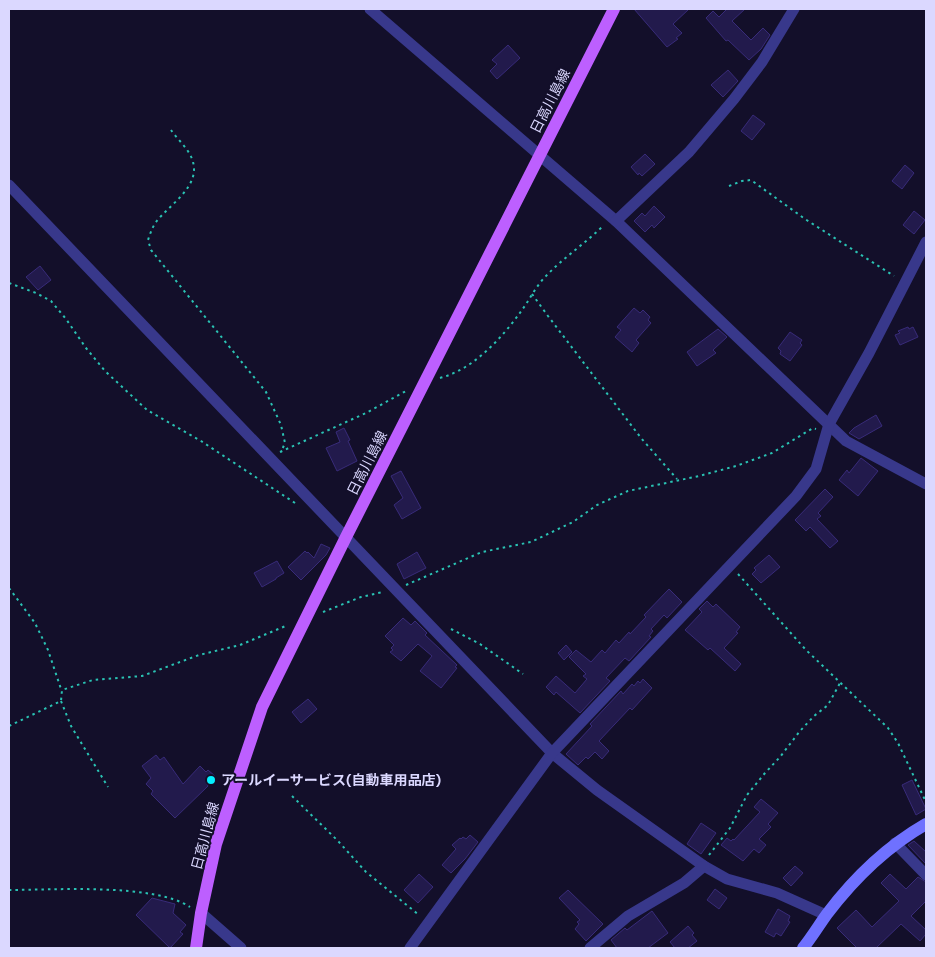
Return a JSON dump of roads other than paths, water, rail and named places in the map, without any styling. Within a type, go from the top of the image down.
[{"type":"main road","name":"日高川島線","points":[[196,948],[201,913],[216,844],[262,707],[346,537],[614,9]]},
{"type":"street","points":[[370,9],[614,219],[828,428],[846,441],[926,484]]},
{"type":"street","points":[[614,219],[689,152],[734,99],[762,62],[794,9]]},
{"type":"street","points":[[9,185],[552,753],[596,790],[704,866],[727,879],[777,893],[826,915]]},
{"type":"street","points":[[410,948],[552,753],[796,496],[816,469],[828,428],[926,242]]},
{"type":"street","points":[[803,948],[857,876],[895,843],[926,824]]},
{"type":"street","points":[[895,843],[926,875]]},
{"type":"street","points":[[590,948],[628,916],[684,883],[704,866]]},
{"type":"street","points":[[201,913],[241,948]]},
{"type":"place","name":"アールイーサービス(自動車用品店)","points":[[211,780]]}]
